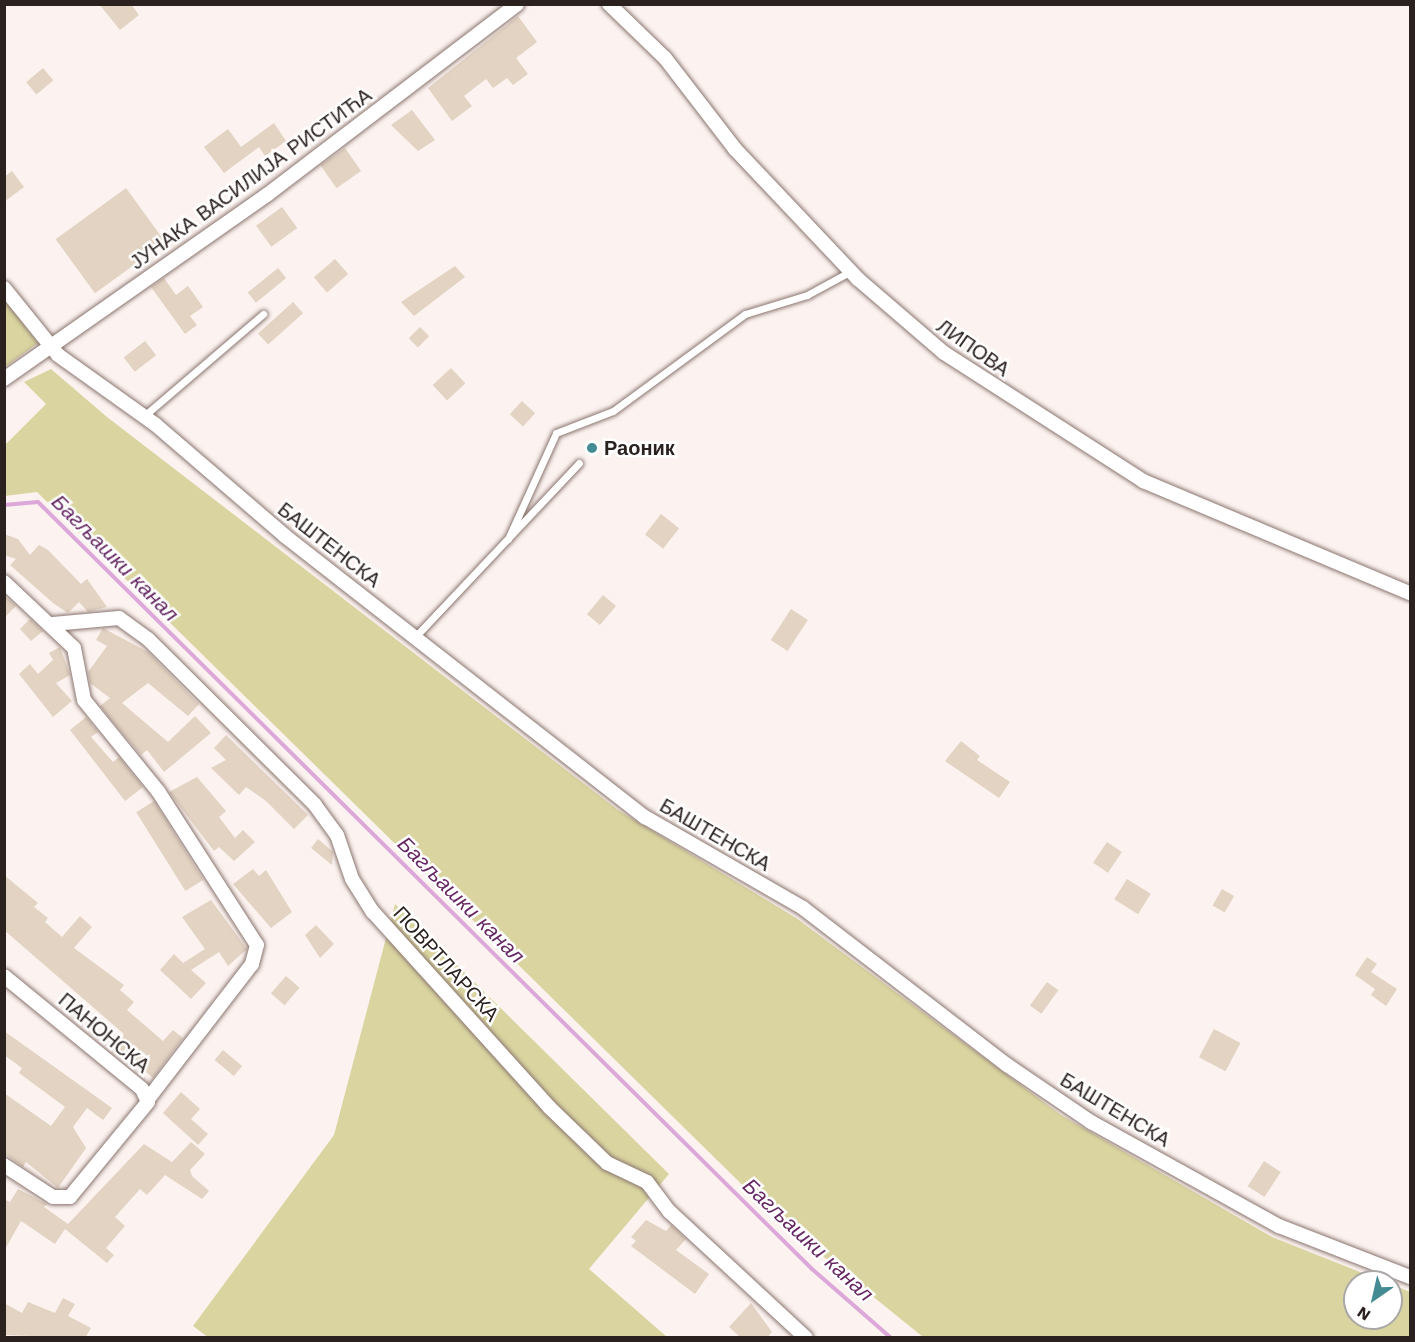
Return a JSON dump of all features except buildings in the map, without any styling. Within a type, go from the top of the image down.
[{"type":"street","name":"ЈУНАКА ВАСИЛИЈА РИСТИЋА","points":[[4,379],[268,195],[517,4]]},
{"type":"street","name":"ЛИПОВА","points":[[609,4],[665,58],[735,149],[851,271],[944,353],[1113,465],[1410,593]]},
{"type":"street","name":"БАШТЕНСКА","points":[[4,288],[51,347],[144,416],[415,638],[645,817],[803,908],[1007,1065],[1091,1122],[1279,1226],[1410,1277]]},
{"type":"street","points":[[4,582],[53,624],[74,648]]},
{"type":"street","name":"ПОВРТЛАРСКА","points":[[53,624],[79,626],[119,618],[148,639],[315,805],[337,835],[352,879],[373,912],[549,1107],[607,1163],[647,1182],[670,1212],[806,1338]]},
{"type":"street","points":[[79,626],[74,648],[84,700],[158,791],[257,945],[252,964],[148,1099]]},
{"type":"street","name":"ПАНОНСКА","points":[[4,976],[148,1099],[144,1112],[80,1190],[53,1197],[4,1166]]},
{"type":"lane","points":[[507,539],[556,433],[613,411],[745,314],[807,295],[851,271]]},
{"type":"lane","points":[[144,416],[263,314]]},
{"type":"lane","points":[[415,638],[579,463]]},
{"type":"shaded area","points":[[4,298],[38,343],[5,367],[4,367]]},
{"type":"shaded area","points":[[51,369],[107,417],[618,810],[796,918],[1061,1115],[1272,1237],[1355,1270],[1343,1270],[1343,1330],[1403,1330],[1403,1289],[1410,1292],[1410,1337],[923,1337],[777,1219],[37,492],[5,496],[5,445],[46,404],[24,382]]},
{"type":"shaded area","points":[[395,904],[669,1174],[589,1269],[667,1337],[209,1338],[193,1326],[334,1135]]},
{"type":"waterway","name":"Багљашки канал","points":[[4,505],[38,502],[812,1269],[891,1338]]},
{"type":"place","name":"Раоник","points":[[592,448]]}]
